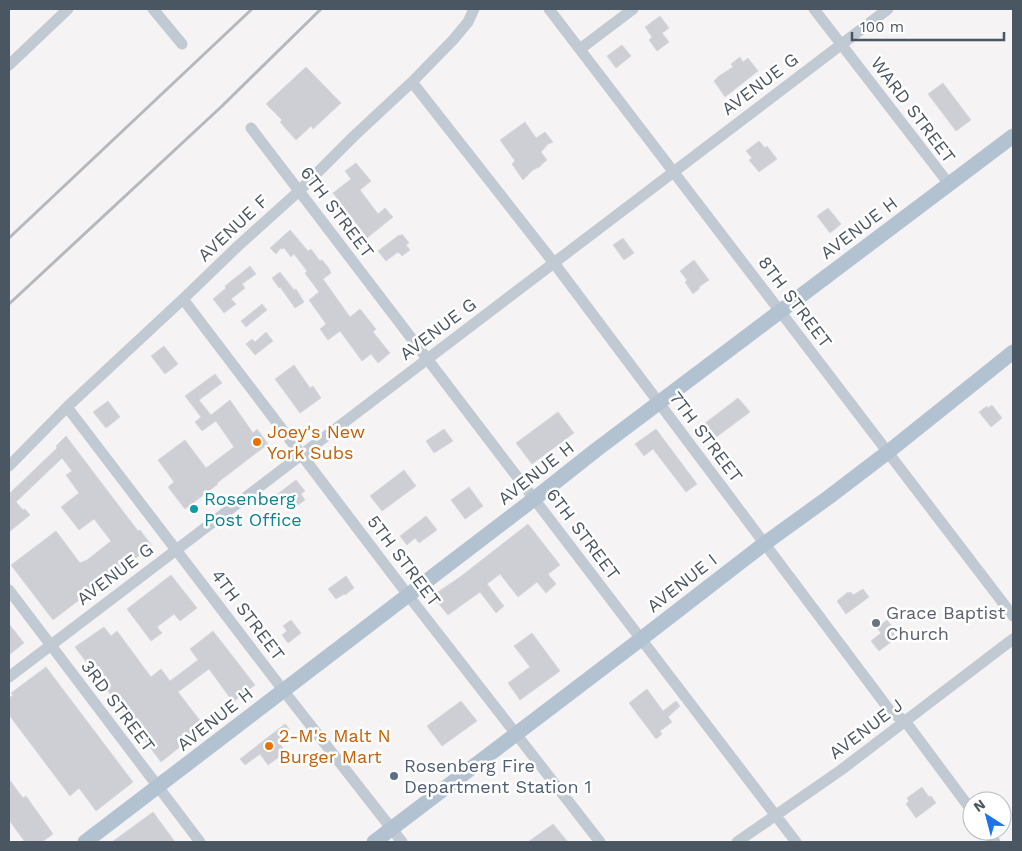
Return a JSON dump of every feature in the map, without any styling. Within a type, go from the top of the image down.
[{"type":"main road","name":"AVENUE H","points":[[84,842],[596,450],[1013,136]]},
{"type":"main road","name":"AVENUE I","points":[[374,842],[764,544],[888,452],[1013,352]]},
{"type":"street","points":[[9,65],[68,9]]},
{"type":"street","points":[[153,9],[182,44]]},
{"type":"street","name":"AVENUE F","points":[[9,466],[67,407],[299,191],[412,82],[453,40],[468,22],[474,9]]},
{"type":"street","name":"8TH STREET","points":[[549,9],[1013,616]]},
{"type":"street","points":[[580,49],[633,9]]},
{"type":"street","name":"WARD STREET","points":[[814,9],[949,184]]},
{"type":"street","name":"AVENUE G","points":[[9,677],[888,9]]},
{"type":"street","name":"7TH STREET","points":[[412,82],[554,263],[891,712],[905,721],[962,798]]},
{"type":"street","name":"6TH STREET","points":[[251,128],[796,842]]},
{"type":"street","name":"5TH STREET","points":[[183,299],[408,595],[600,842]]},
{"type":"street","name":"4TH STREET","points":[[67,407],[402,842]]},
{"type":"street","name":"3RD STREET","points":[[9,590],[200,842]]},
{"type":"street","name":"AVENUE J","points":[[737,842],[841,770],[1013,639]]},
{"type":"building","points":[[660,16],[669,28],[662,33],[669,42],[657,51],[649,40],[652,37],[645,27]]},
{"type":"building","points":[[622,45],[631,56],[616,68],[607,56]]},
{"type":"building","points":[[740,57],[743,62],[748,58],[758,71],[725,97],[714,81],[733,67],[731,64]]},
{"type":"building","points":[[306,67],[341,103],[313,129],[311,126],[296,140],[280,122],[282,120],[266,104]]},
{"type":"building","points":[[943,83],[971,120],[956,131],[928,94]]},
{"type":"building","points":[[525,122],[536,138],[545,132],[553,142],[548,144],[541,152],[547,160],[523,180],[512,164],[515,161],[500,140]]},
{"type":"building","points":[[759,141],[765,148],[767,146],[777,159],[759,172],[749,160],[752,158],[746,151]]},
{"type":"building","points":[[356,163],[371,181],[360,190],[378,214],[385,208],[393,217],[367,238],[333,193],[351,179],[345,171]]},
{"type":"building","points":[[828,208],[841,224],[830,233],[817,216]]},
{"type":"building","points":[[290,230],[308,251],[311,249],[320,261],[322,260],[328,267],[331,273],[323,279],[350,317],[360,309],[376,329],[373,332],[390,353],[378,363],[371,354],[362,361],[340,331],[328,340],[320,329],[326,324],[309,300],[319,292],[305,273],[307,271],[294,254],[291,257],[284,248],[281,248],[276,254],[270,248]]},
{"type":"building","points":[[402,234],[409,243],[406,245],[410,250],[402,256],[398,252],[386,261],[378,251]]},
{"type":"building","points":[[623,238],[634,253],[624,260],[613,245]]},
{"type":"building","points":[[694,260],[709,280],[693,294],[685,282],[687,280],[680,271]]},
{"type":"building","points":[[250,266],[256,274],[242,284],[245,288],[231,299],[236,304],[224,313],[213,299],[226,288],[225,286]]},
{"type":"building","points":[[280,272],[294,290],[296,289],[304,302],[295,308],[272,278]]},
{"type":"building","points":[[262,304],[267,310],[246,327],[241,321]]},
{"type":"building","points":[[266,332],[273,341],[255,355],[246,344],[252,339],[255,342]]},
{"type":"building","points":[[164,346],[178,364],[165,374],[151,356]]},
{"type":"building","points":[[294,365],[310,388],[313,386],[321,398],[300,413],[275,379]]},
{"type":"building","points":[[215,374],[222,383],[199,400],[211,415],[230,400],[253,433],[257,429],[268,444],[185,509],[168,487],[174,482],[158,460],[185,440],[206,468],[234,447],[216,421],[202,431],[195,422],[201,417],[185,396]]},
{"type":"building","points":[[738,398],[750,412],[711,441],[700,427]]},
{"type":"building","points":[[108,401],[120,417],[106,428],[93,412]]},
{"type":"building","points":[[992,405],[1002,418],[991,427],[979,412]]},
{"type":"building","points":[[558,412],[574,433],[532,464],[516,443]]},
{"type":"building","points":[[444,429],[453,441],[434,453],[426,441]]},
{"type":"building","points":[[656,429],[697,484],[686,492],[653,449],[644,456],[635,444]]},
{"type":"building","points":[[66,436],[138,531],[140,530],[152,546],[97,586],[99,589],[90,597],[87,594],[53,620],[11,565],[56,531],[80,563],[87,560],[111,541],[94,519],[79,530],[61,507],[79,493],[66,475],[72,471],[62,458],[16,502],[30,515],[9,532],[9,494],[57,448],[56,446]]},
{"type":"building","points":[[404,470],[416,486],[382,511],[370,496]]},
{"type":"building","points":[[296,480],[305,491],[301,494],[305,500],[295,507],[290,501],[283,506],[275,496]]},
{"type":"building","points":[[469,487],[483,506],[465,519],[451,500]]},
{"type":"building","points":[[426,516],[437,530],[419,543],[415,538],[407,545],[400,536]]},
{"type":"building","points":[[528,524],[560,565],[548,574],[556,584],[546,593],[537,582],[518,597],[500,574],[487,584],[504,606],[496,613],[480,592],[448,615],[432,596],[460,577]]},
{"type":"building","points":[[171,575],[197,608],[180,621],[174,614],[157,627],[162,633],[151,641],[127,609]]},
{"type":"building","points":[[346,576],[354,588],[336,599],[328,589]]},
{"type":"building","points":[[863,589],[869,597],[846,614],[837,601],[848,592],[851,592],[853,595]]},
{"type":"building","points":[[291,620],[301,633],[288,643],[282,635],[287,631],[283,626]]},
{"type":"building","points":[[887,620],[899,636],[879,651],[871,641],[881,633],[877,628]]},
{"type":"building","points":[[9,624],[24,643],[9,655]]},
{"type":"building","points":[[104,627],[111,636],[117,631],[151,677],[161,669],[170,681],[198,660],[190,649],[213,631],[255,685],[233,702],[209,669],[178,692],[205,727],[161,762],[75,647]]},
{"type":"building","points":[[532,633],[560,671],[520,700],[508,683],[530,667],[514,646]]},
{"type":"building","points":[[46,667],[133,782],[96,811],[79,788],[70,796],[9,715],[9,698],[13,695],[11,693]]},
{"type":"building","points":[[647,689],[663,711],[676,701],[680,706],[668,717],[672,722],[660,731],[662,734],[656,739],[629,703]]},
{"type":"building","points":[[461,701],[477,721],[442,746],[427,726]]},
{"type":"building","name":"2-M's Malt N Burger Mart","points":[[285,724],[290,730],[277,740],[286,752],[268,765],[260,754],[245,765],[240,759]]},
{"type":"building","points":[[9,779],[23,798],[26,796],[53,834],[42,842],[25,842],[9,820]]},
{"type":"building","points":[[922,787],[936,803],[916,818],[906,804],[909,801],[907,798]]},
{"type":"building","points":[[153,812],[175,842],[112,842]]},
{"type":"building","points":[[553,824],[568,842],[528,842]]},
{"type":"railway","points":[[9,238],[252,9]]},
{"type":"railway","points":[[9,304],[221,107],[321,9]]},
{"type":"place","name":"Joey's New York Subs","points":[[257,442]]},
{"type":"place","name":"Rosenberg Post Office","points":[[194,509]]},
{"type":"place","name":"Grace Baptist Church","points":[[876,623]]},
{"type":"place","name":"2-M's Malt N Burger Mart","points":[[269,746]]},
{"type":"place","name":"Rosenberg Fire Department Station 1","points":[[394,776]]}]
